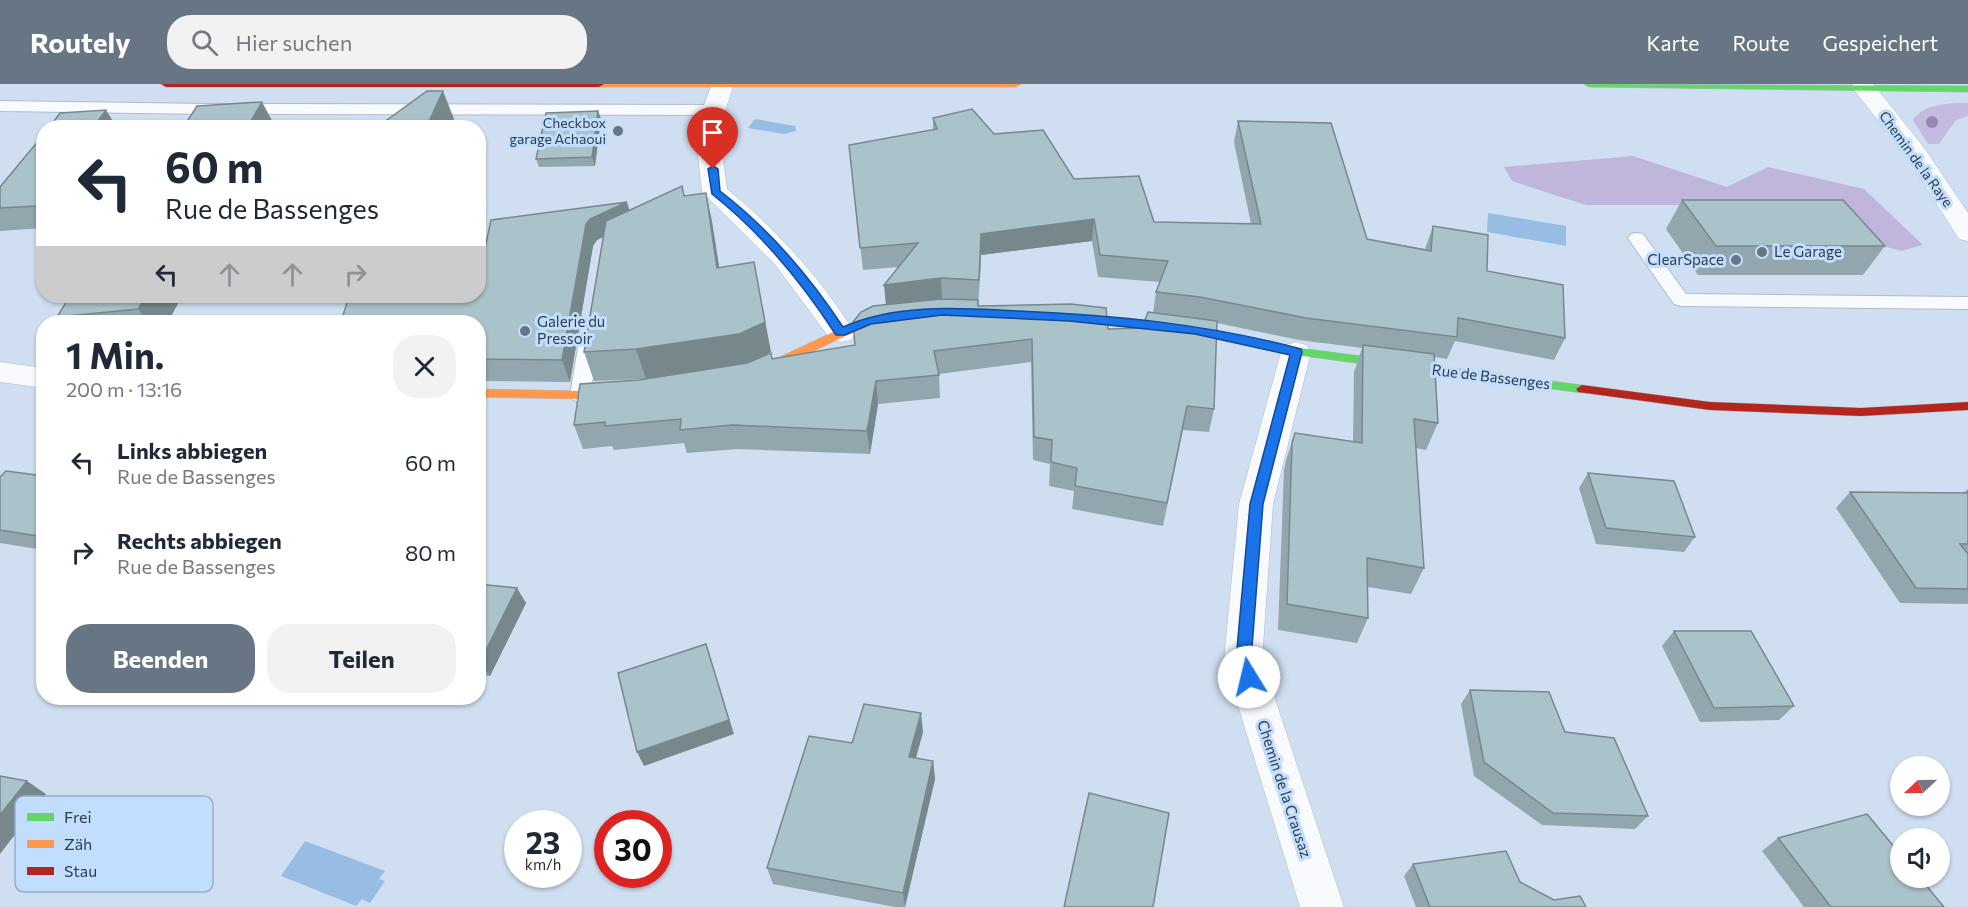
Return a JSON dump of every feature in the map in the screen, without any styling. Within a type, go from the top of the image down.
[{"type":"main road","points":[[166,84],[1016,84]]},
{"type":"main road","points":[[1589,84],[1968,89]]},
{"type":"main road","points":[[740,377],[752,375],[869,320],[911,315]]},
{"type":"main road","name":"Rue de Bassenges","points":[[1046,316],[1195,330],[1296,352],[1710,406],[1861,412],[1968,406]]},
{"type":"main road","points":[[486,393],[580,395],[635,392]]},
{"type":"street","points":[[723,84],[707,129],[705,197],[740,211],[816,296],[841,333]]},
{"type":"street","name":"Chemin de la Raye","points":[[1863,86],[1917,154],[1968,233]]},
{"type":"street","name":"Chemin de la Crausaz","points":[[1296,352],[1256,504],[1243,660],[1322,907]]},
{"type":"street","points":[[0,372],[36,377]]},
{"type":"lane","points":[[0,106],[208,109],[714,110]]},
{"type":"lane","points":[[1637,238],[1681,300],[1968,303]]},
{"type":"lane","points":[[580,395],[593,315]]},
{"type":"shaded area","points":[[1968,103],[1968,116],[1956,120],[1939,144],[1928,144],[1913,120],[1930,107]]},
{"type":"shaded area","points":[[1633,156],[1727,187],[1768,167],[1864,189],[1923,245],[1901,251],[1788,220],[1679,205],[1586,205],[1512,181],[1504,167]]},
{"type":"water","points":[[755,119],[795,126],[796,131],[784,134],[748,128]]},
{"type":"water","points":[[1488,213],[1566,226],[1566,246],[1487,232]]},
{"type":"water","points":[[305,841],[385,871],[379,879],[385,881],[370,903],[362,899],[356,906],[281,876]]},
{"type":"building","points":[[427,91],[443,91],[430,120],[387,120]]},
{"type":"building","points":[[262,102],[252,120],[188,120],[197,106]]},
{"type":"building","points":[[972,109],[994,134],[1043,130],[1074,179],[1139,176],[1154,222],[1261,224],[1238,121],[1331,123],[1367,239],[1431,251],[1433,226],[1488,235],[1487,271],[1563,285],[1565,338],[1458,318],[1457,337],[1306,318],[1200,297],[1156,292],[1168,261],[1100,255],[1094,219],[981,234],[979,280],[941,278],[884,285],[918,243],[860,248],[849,145],[937,129],[933,118]]},
{"type":"building","points":[[106,110],[99,120],[55,120],[60,113]]},
{"type":"building","points":[[598,111],[592,157],[536,159],[546,113]]},
{"type":"building","points":[[36,144],[36,206],[0,208],[0,187]]},
{"type":"building","points":[[682,186],[684,196],[706,193],[717,268],[754,262],[765,322],[739,334],[636,349],[584,352],[606,221]]},
{"type":"building","points":[[1682,200],[1843,200],[1885,246],[1716,246]]},
{"type":"building","points":[[627,202],[590,219],[586,224],[562,360],[486,359],[486,315],[343,315],[347,303],[486,303],[486,244],[491,220]]},
{"type":"building","points":[[941,299],[978,300],[978,306],[1071,304],[1106,308],[1108,329],[1142,328],[1148,312],[1217,321],[1214,409],[1187,406],[1167,503],[1075,486],[1077,468],[1051,462],[1052,440],[1034,437],[1032,339],[934,351],[939,375],[876,381],[867,431],[732,425],[680,430],[681,419],[605,426],[605,422],[574,425],[580,384],[639,380],[747,363],[771,353],[772,359],[855,345],[853,322],[861,312],[873,306]]},
{"type":"building","points":[[66,303],[142,303],[138,309],[58,315]]},
{"type":"building","points":[[1363,345],[1434,354],[1438,423],[1414,419],[1424,568],[1367,558],[1368,618],[1287,604],[1292,443],[1295,433],[1362,443]]},
{"type":"building","points":[[6,471],[36,475],[36,536],[0,530],[0,477]]},
{"type":"building","points":[[1588,473],[1674,481],[1695,537],[1606,528]]},
{"type":"building","points":[[1850,492],[1968,493],[1968,544],[1960,544],[1968,554],[1968,589],[1916,588]]},
{"type":"building","points":[[486,585],[517,588],[486,650]]},
{"type":"building","points":[[1674,631],[1751,631],[1794,706],[1714,708]]},
{"type":"building","points":[[706,644],[729,720],[637,752],[618,673]]},
{"type":"building","points":[[1470,690],[1549,692],[1565,732],[1614,738],[1648,816],[1553,813],[1484,762]]},
{"type":"building","points":[[864,704],[921,713],[909,757],[933,761],[903,893],[767,868],[809,736],[852,743]]},
{"type":"building","points":[[0,776],[27,781],[15,796],[0,815]]},
{"type":"building","points":[[1089,793],[1169,813],[1153,907],[1064,907]]},
{"type":"building","points":[[1867,814],[1890,842],[1890,888],[1928,888],[1944,907],[1831,907],[1778,838]]},
{"type":"building","points":[[1506,851],[1520,882],[1554,900],[1580,896],[1586,907],[1430,907],[1413,864]]},
{"type":"traffic: fast","points":[[1589,84],[1968,89]]},
{"type":"traffic: fast","points":[[1292,351],[1582,389]]},
{"type":"traffic: slow","points":[[599,84],[1016,84]]},
{"type":"traffic: slow","points":[[752,375],[869,320],[898,317]]},
{"type":"traffic: slow","points":[[1063,317],[1195,330],[1292,351]]},
{"type":"traffic: slow","points":[[486,393],[580,395],[624,392]]},
{"type":"traffic: jam","points":[[166,84],[599,84]]},
{"type":"traffic: jam","points":[[1582,389],[1710,406],[1861,412],[1968,406]]},
{"type":"place","name":"Checkbox garage Achaoui","points":[[618,131]]},
{"type":"place","name":"Le Garage","points":[[1762,252]]},
{"type":"place","name":"ClearSpace","points":[[1736,260]]},
{"type":"place","name":"Galerie du Pressoir","points":[[525,331]]},
{"type":"route","points":[[713,169],[715,192],[740,211],[816,296],[841,333],[869,320],[942,311],[1069,317],[1195,330],[1296,352],[1256,504],[1243,660],[1249,677]]}]
